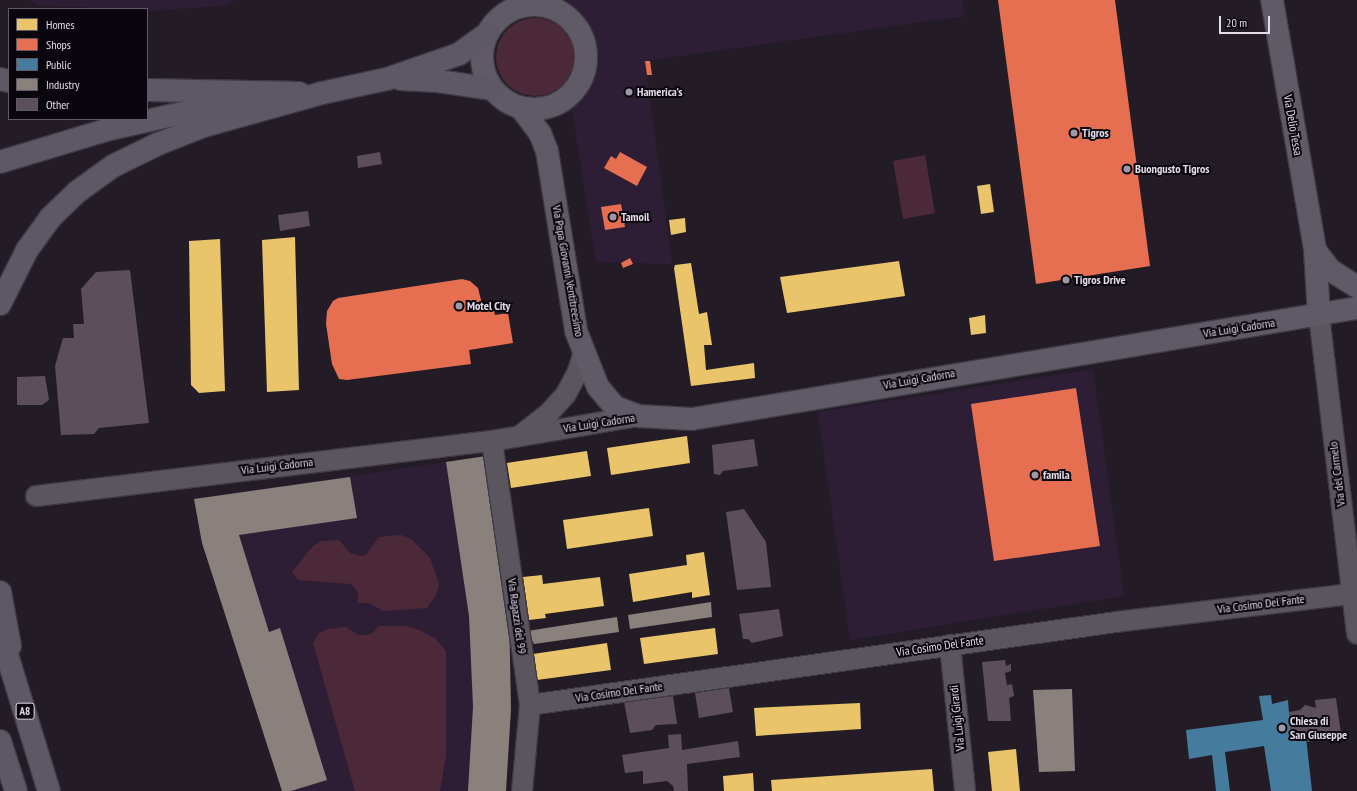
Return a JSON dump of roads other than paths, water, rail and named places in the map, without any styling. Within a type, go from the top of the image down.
[{"type":"highway","points":[[0,304],[27,250],[50,218],[77,192],[113,166],[158,144],[204,126],[322,93],[387,79],[459,54],[488,33]]},
{"type":"highway","points":[[387,79],[438,81],[492,89]]},
{"type":"highway","points":[[148,90],[322,93]]},
{"type":"highway","points":[[0,162],[106,130],[209,107],[322,93]]},
{"type":"highway","points":[[0,592],[18,689]]},
{"type":"highway","name":"A8","points":[[0,632],[49,791]]},
{"type":"highway","points":[[0,741],[16,791]]},
{"type":"main road","name":"Via Delio Tessa","points":[[1272,0],[1315,250],[1318,315]]},
{"type":"main road","points":[[530,5],[556,6],[571,20],[583,40],[586,63],[583,77],[575,91],[563,101],[543,109],[521,108],[505,101],[492,89],[482,62],[488,33],[507,8],[530,5]]},
{"type":"main road","name":"Via Papa Giovanni Ventitreesimo","points":[[521,108],[540,133],[547,151],[576,332],[598,387],[615,407],[639,416]]},
{"type":"main road","name":"Via Delio Tessa","points":[[1315,250],[1330,270],[1357,287]]},
{"type":"main road","name":"Via Luigi Cadorna","points":[[639,416],[692,418],[1357,308]]},
{"type":"main road","name":"Via Luigi Cadorna","points":[[1318,315],[1357,313]]},
{"type":"street","name":"Via del Carmelo","points":[[1318,315],[1357,634]]},
{"type":"street","name":"Via Luigi Cadorna","points":[[519,436],[549,413],[566,394],[578,371],[584,351]]},
{"type":"street","name":"Via Luigi Cadorna","points":[[36,496],[492,441],[639,416]]},
{"type":"street","name":"Via Ragazzi del 99","points":[[492,441],[530,705],[522,791]]},
{"type":"street","name":"Via Cosimo Del Fante","points":[[530,705],[950,645],[1351,594]]},
{"type":"street","name":"Via Luigi Girardi","points":[[950,645],[965,791]]},
{"type":"place","name":"Hamerica's","points":[[629,92]]},
{"type":"place","name":"Tigros","points":[[1074,133]]},
{"type":"place","name":"Buongusto Tigros","points":[[1127,169]]},
{"type":"place","name":"Tamoil","points":[[613,217]]},
{"type":"place","name":"Tigros Drive","points":[[1066,280]]},
{"type":"place","name":"Motel City","points":[[459,306]]},
{"type":"place","name":"famila","points":[[1035,475]]},
{"type":"place","name":"Chiesa di San Giuseppe","points":[[1282,728]]}]
